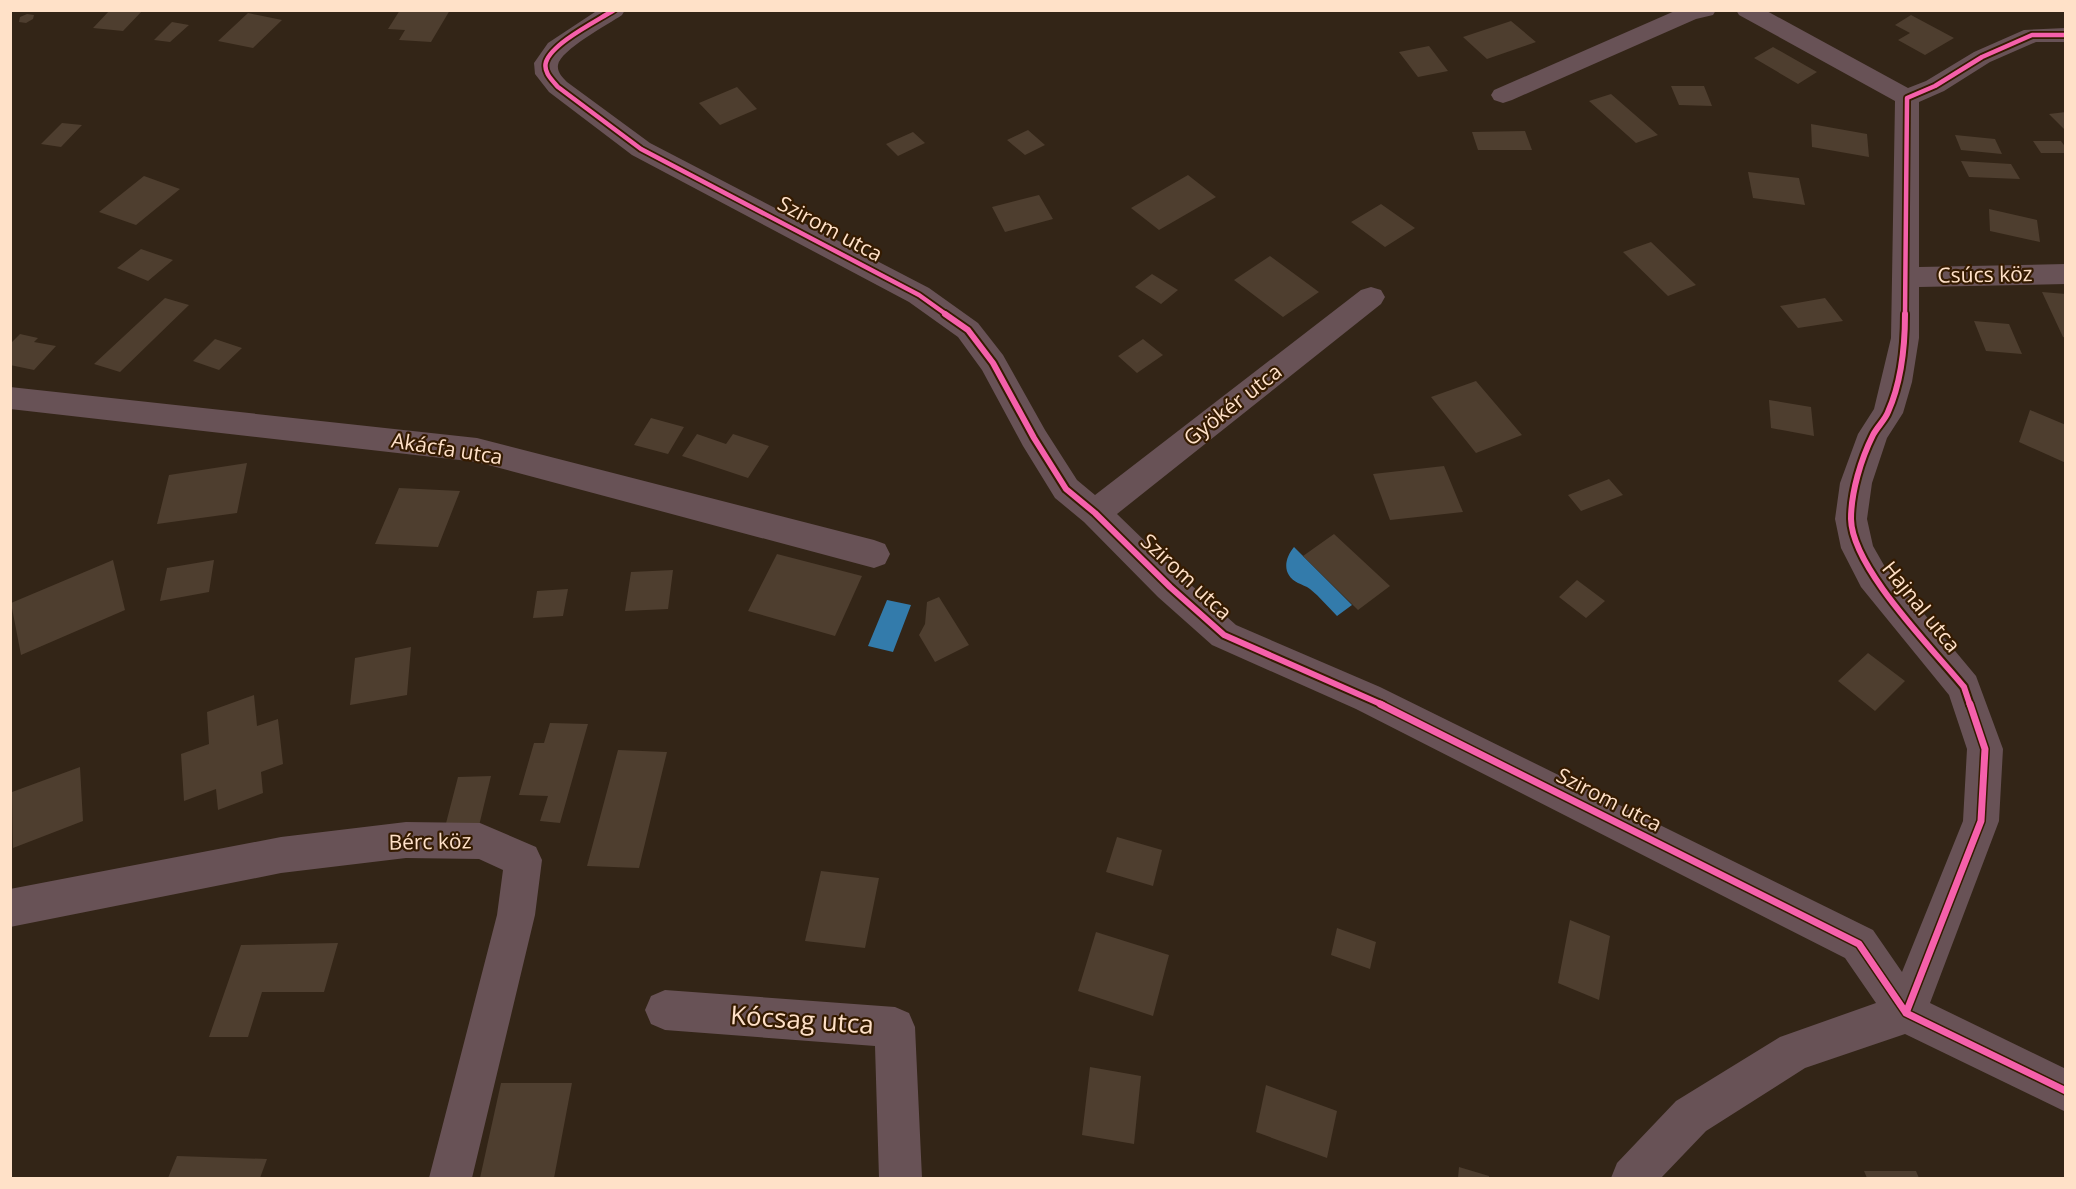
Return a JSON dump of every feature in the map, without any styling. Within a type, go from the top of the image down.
[{"type":"street","name":"Szirom utca","points":[[614,10],[556,48],[546,63],[547,74],[558,87],[642,148],[919,295],[968,330],[993,363],[1034,438],[1066,489],[1095,513],[1170,587],[1224,635],[1368,698],[1859,944],[1906,1013],[2066,1092]]},
{"type":"street","points":[[1503,95],[1688,14],[1705,10]]},
{"type":"street","points":[[1747,10],[1907,98],[1935,86],[1982,57],[2032,35],[2066,34]]},
{"type":"street","name":"Hajnal utca","points":[[1906,1013],[1981,821],[1985,749],[1964,687],[1873,577],[1857,549],[1851,519],[1856,483],[1873,434],[1888,413],[1897,382],[1905,338],[1907,98]]},
{"type":"street","name":"Csúcs köz","points":[[1905,277],[2066,274]]},
{"type":"street","name":"Gyökér utca","points":[[1095,513],[1371,297]]},
{"type":"street","name":"Akácfa utca","points":[[10,398],[477,450],[874,554]]},
{"type":"street","name":"Bérc köz","points":[[10,908],[281,855],[406,840],[480,841],[523,860],[516,915],[451,1179]]},
{"type":"street","name":"Kócsag utca","points":[[665,1010],[895,1027],[901,1179]]},
{"type":"street","points":[[1632,1179],[1691,1116],[1794,1051],[1906,1013]]},
{"type":"water","points":[[1294,547],[1352,605],[1337,616],[1310,589],[1289,576],[1286,566]]},
{"type":"water","points":[[887,600],[911,605],[893,652],[868,646]]},
{"type":"building","points":[[110,10],[143,10],[123,31],[93,28]]},
{"type":"building","points":[[400,10],[450,10],[431,42],[399,40],[405,30],[388,29]]},
{"type":"building","points":[[248,13],[282,20],[253,48],[218,41]]},
{"type":"building","points":[[27,14],[34,15],[33,19],[26,23],[19,22],[20,17]]},
{"type":"building","points":[[1911,15],[1954,38],[1925,55],[1898,40],[1910,33],[1895,25]]},
{"type":"building","points":[[1511,21],[1536,42],[1487,59],[1463,37]]},
{"type":"building","points":[[172,22],[189,25],[170,42],[154,40]]},
{"type":"building","points":[[1429,46],[1448,71],[1418,77],[1399,52]]},
{"type":"building","points":[[1773,47],[1817,72],[1798,84],[1754,58]]},
{"type":"building","points":[[1671,86],[1704,86],[1712,106],[1679,105]]},
{"type":"building","points":[[737,87],[757,109],[720,125],[699,103]]},
{"type":"building","points":[[1611,94],[1658,135],[1636,143],[1589,101]]},
{"type":"building","points":[[2066,112],[2066,131],[2049,114]]},
{"type":"building","points":[[62,123],[82,125],[61,147],[41,144]]},
{"type":"building","points":[[1811,124],[1867,134],[1869,157],[1812,147]]},
{"type":"building","points":[[1028,130],[1045,145],[1025,155],[1007,140]]},
{"type":"building","points":[[1525,131],[1532,150],[1478,150],[1472,132]]},
{"type":"building","points":[[913,132],[925,143],[898,156],[886,144]]},
{"type":"building","points":[[1955,135],[1995,139],[2002,154],[1961,150]]},
{"type":"building","points":[[2033,141],[2061,141],[2066,148],[2066,153],[2041,153]]},
{"type":"building","points":[[1961,161],[2011,164],[2020,179],[1969,177]]},
{"type":"building","points":[[1748,172],[1799,178],[1805,205],[1753,198]]},
{"type":"building","points":[[1188,175],[1216,197],[1159,230],[1131,208]]},
{"type":"building","points":[[144,176],[180,189],[136,225],[99,212]]},
{"type":"building","points":[[1039,195],[1053,219],[1005,232],[992,207]]},
{"type":"building","points":[[1381,204],[1415,228],[1385,247],[1351,222]]},
{"type":"building","points":[[1989,209],[2037,220],[2040,242],[1990,231]]},
{"type":"building","points":[[1651,242],[1696,285],[1668,296],[1623,252]]},
{"type":"building","points":[[141,249],[173,260],[148,281],[117,268]]},
{"type":"building","points":[[1270,256],[1319,292],[1283,317],[1234,280]]},
{"type":"building","points":[[1152,274],[1178,290],[1161,304],[1135,287]]},
{"type":"building","points":[[2042,292],[2066,294],[2066,338],[2063,337]]},
{"type":"building","points":[[165,298],[189,305],[120,372],[94,364]]},
{"type":"building","points":[[1825,298],[1843,321],[1798,328],[1780,306]]},
{"type":"building","points":[[1974,321],[2009,324],[2022,354],[1986,351]]},
{"type":"building","points":[[20,334],[38,338],[34,342],[56,346],[34,370],[10,365],[10,344]]},
{"type":"building","points":[[215,339],[242,348],[219,370],[193,361]]},
{"type":"building","points":[[1143,339],[1163,355],[1137,373],[1118,356]]},
{"type":"building","points":[[1476,381],[1522,435],[1476,453],[1431,397]]},
{"type":"building","points":[[1769,400],[1811,407],[1814,436],[1771,428]]},
{"type":"building","points":[[2030,410],[2066,425],[2066,463],[2019,442]]},
{"type":"building","points":[[651,418],[684,427],[668,454],[634,445]]},
{"type":"building","points":[[697,434],[726,444],[733,434],[769,446],[748,478],[682,456]]},
{"type":"building","points":[[247,463],[237,513],[157,524],[169,475]]},
{"type":"building","points":[[1444,466],[1463,512],[1390,520],[1373,474]]},
{"type":"building","points":[[1609,479],[1623,495],[1581,511],[1568,495]]},
{"type":"building","points":[[399,488],[460,491],[438,547],[375,544]]},
{"type":"building","points":[[1334,534],[1390,586],[1358,610],[1303,556]]},
{"type":"building","points":[[777,554],[862,576],[835,636],[748,611]]},
{"type":"building","points":[[113,560],[125,610],[21,655],[11,603]]},
{"type":"building","points":[[214,560],[209,592],[160,601],[167,568]]},
{"type":"building","points":[[673,570],[668,609],[625,611],[631,572]]},
{"type":"building","points":[[1577,580],[1605,601],[1586,618],[1559,597]]},
{"type":"building","points":[[568,589],[563,616],[533,618],[537,591]]},
{"type":"building","points":[[939,597],[969,645],[935,662],[919,635],[925,624],[927,602]]},
{"type":"building","points":[[411,647],[407,695],[350,705],[355,658]]},
{"type":"building","points":[[1868,653],[1905,681],[1875,711],[1838,681]]},
{"type":"building","points":[[254,695],[257,726],[278,719],[283,764],[261,772],[263,793],[218,810],[216,789],[184,801],[181,754],[209,744],[207,712]]},
{"type":"building","points":[[550,723],[588,724],[560,823],[540,821],[548,796],[519,795],[534,743],[544,743]]},
{"type":"building","points":[[618,750],[667,752],[639,868],[587,866]]},
{"type":"building","points":[[80,767],[83,821],[13,848],[12,792]]},
{"type":"building","points":[[491,776],[478,830],[444,831],[458,777]]},
{"type":"building","points":[[1117,837],[1162,850],[1153,886],[1106,872]]},
{"type":"building","points":[[821,871],[879,878],[865,948],[805,941]]},
{"type":"building","points":[[1570,920],[1610,936],[1599,1000],[1558,983]]},
{"type":"building","points":[[1337,928],[1376,942],[1370,969],[1331,955]]},
{"type":"building","points":[[1096,932],[1169,955],[1153,1016],[1078,991]]},
{"type":"building","points":[[338,943],[324,992],[262,992],[248,1037],[209,1037],[241,945]]},
{"type":"building","points":[[1090,1067],[1141,1076],[1134,1144],[1082,1135]]},
{"type":"building","points":[[501,1083],[572,1083],[554,1178],[480,1178]]},
{"type":"building","points":[[1266,1085],[1337,1111],[1327,1158],[1256,1132]]},
{"type":"building","points":[[177,1156],[267,1159],[260,1178],[168,1178]]},
{"type":"building","points":[[1459,1167],[1489,1176],[1489,1178],[1458,1178]]},
{"type":"building","points":[[1864,1171],[1916,1171],[1919,1178],[1867,1178]]},
{"type":"cycle path","points":[[614,10],[556,48],[546,63],[547,74],[558,87],[641,149],[919,295],[968,330],[993,363],[1034,438],[1066,489],[1095,513],[1170,587],[1224,635],[1368,698],[1859,944],[1906,1013],[2066,1091]]},
{"type":"cycle path","points":[[1906,1013],[1981,821],[1985,749],[1964,687],[1873,577],[1857,548],[1851,519],[1856,483],[1873,434],[1888,413],[1897,382],[1905,338],[1907,98],[1935,86],[1982,57],[2032,35],[2066,35]]}]
